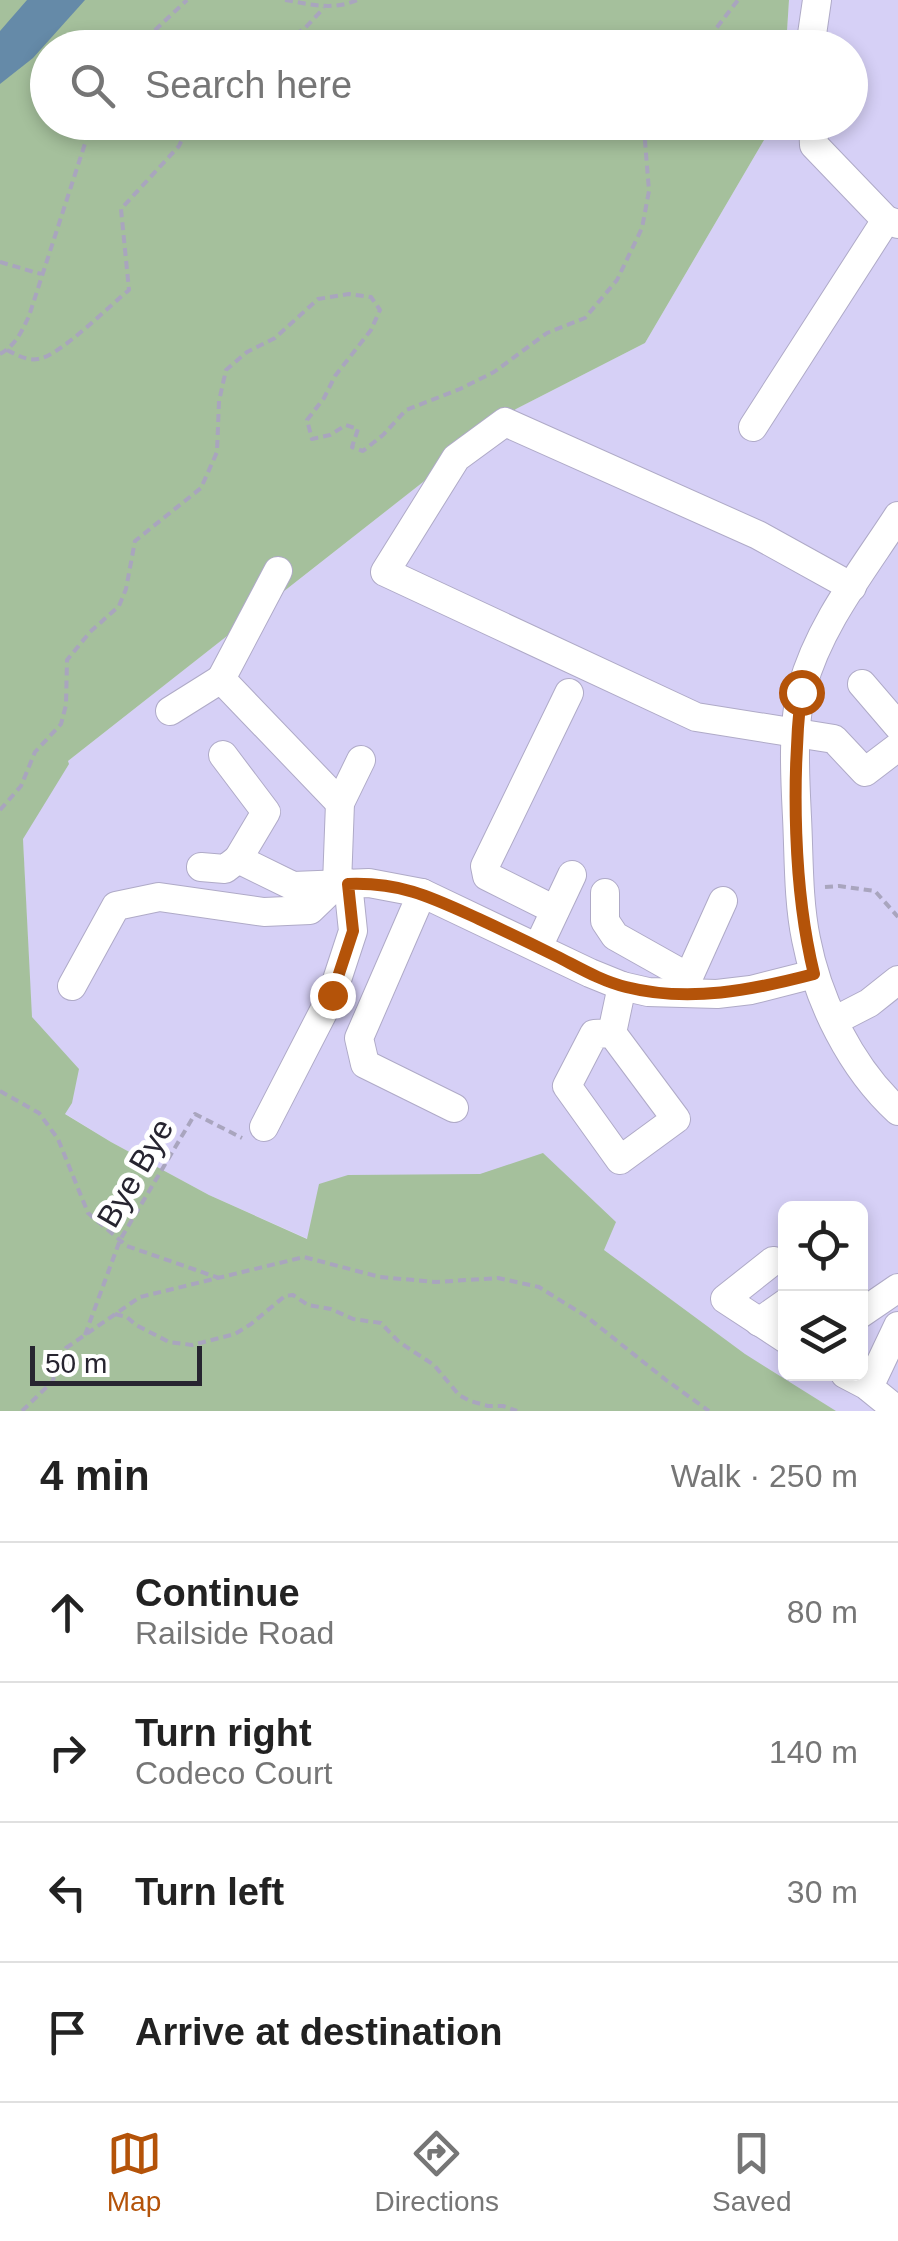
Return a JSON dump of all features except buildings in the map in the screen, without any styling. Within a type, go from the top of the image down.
[{"type":"street","points":[[813,30],[817,0]]},
{"type":"street","points":[[752,427],[892,222],[814,145],[814,140]]},
{"type":"street","points":[[852,587],[758,536],[505,422],[456,458],[385,572],[696,717],[834,739],[865,772],[898,747]]},
{"type":"street","points":[[898,516],[815,650],[801,692],[796,734],[801,890],[805,936],[814,974],[860,1067],[898,1112]]},
{"type":"street","points":[[170,711],[221,679],[278,570]]},
{"type":"street","points":[[221,679],[340,804]]},
{"type":"street","points":[[862,684],[898,726]]},
{"type":"street","points":[[555,910],[487,876],[485,866],[569,693]]},
{"type":"street","points":[[201,867],[225,869],[238,859],[266,812],[223,755]]},
{"type":"street","points":[[264,1127],[332,995],[353,931],[343,884],[340,804],[361,760]]},
{"type":"street","points":[[238,859],[293,886],[369,883],[422,893],[622,986],[648,992],[684,986]]},
{"type":"street","points":[[538,947],[572,876]]},
{"type":"street","points":[[72,986],[116,906],[159,897],[264,912],[310,910],[343,884]]},
{"type":"street","points":[[606,892],[605,921],[615,936],[684,986],[717,994],[814,974]]},
{"type":"street","points":[[422,893],[360,1038],[364,1064],[454,1108]]},
{"type":"street","points":[[684,986],[723,900]]},
{"type":"street","points":[[834,1021],[869,1003],[898,980]]},
{"type":"street","points":[[612,1033],[622,986]]},
{"type":"street","points":[[773,1261],[725,1299],[778,1334]]},
{"type":"street","points":[[868,1309],[898,1288]]},
{"type":"street","points":[[759,1322],[778,1309]]},
{"type":"street","points":[[868,1366],[898,1326]]},
{"type":"street","points":[[858,1381],[898,1410]]},
{"type":"path","points":[[155,30],[187,0]]},
{"type":"path","points":[[284,0],[325,7],[356,0]]},
{"type":"path","points":[[714,30],[738,0]]},
{"type":"path","points":[[302,30],[325,7]]},
{"type":"path","points":[[0,354],[8,350],[29,316],[86,140]]},
{"type":"path","points":[[8,350],[38,360],[55,353],[129,290],[121,209],[182,140]]},
{"type":"path","points":[[0,810],[20,786],[35,752],[61,724],[66,705],[67,660],[119,606],[135,541],[201,488],[216,452],[219,402],[226,370],[247,352],[276,338],[318,300],[349,294],[371,296],[380,310],[371,330],[307,420],[312,439],[330,436],[346,425],[358,429],[352,447],[363,450],[384,435],[406,410],[460,390],[494,372],[547,333],[585,318],[616,280],[642,228],[649,191],[645,140]]},
{"type":"path","points":[[0,262],[41,274]]},
{"type":"path","points":[[801,890],[838,886],[874,891],[898,917]]},
{"type":"path","points":[[0,1090],[39,1113],[58,1139],[88,1214],[127,1246],[219,1278]]},
{"type":"path","name":"Bye Bye","points":[[85,1334],[120,1240],[195,1114],[254,1144],[264,1127]]},
{"type":"path","points":[[22,1411],[52,1382],[66,1348],[140,1297],[304,1257],[380,1277],[436,1282],[498,1278],[540,1286],[587,1317],[709,1411]]},
{"type":"path","points":[[115,1314],[169,1342],[192,1345],[235,1334],[285,1296],[293,1295],[308,1305],[381,1323],[399,1342],[434,1366],[459,1395],[470,1402],[516,1411]]},
{"type":"shaded area","points":[[789,0],[898,0],[898,1411],[765,1411],[315,1242],[209,1195],[35,1095],[21,798],[516,409],[645,343],[764,140],[868,140],[868,30],[787,30]]},
{"type":"green space","points":[[0,0],[789,0],[787,30],[30,30],[30,140],[764,140],[645,343],[516,409],[68,761],[23,839],[32,1017],[79,1069],[72,1103],[65,1114],[209,1195],[307,1239],[319,1184],[348,1175],[480,1174],[543,1153],[616,1222],[604,1250],[778,1375],[778,1381],[788,1381],[836,1411],[0,1411]]},
{"type":"water","points":[[27,0],[85,0],[58,30],[30,30],[30,60],[0,84],[0,31]]},
{"type":"route","points":[[332,995],[353,931],[348,884],[369,883],[422,893],[590,973],[648,992],[717,994],[814,974],[805,936],[796,800],[796,734],[801,692]]}]
